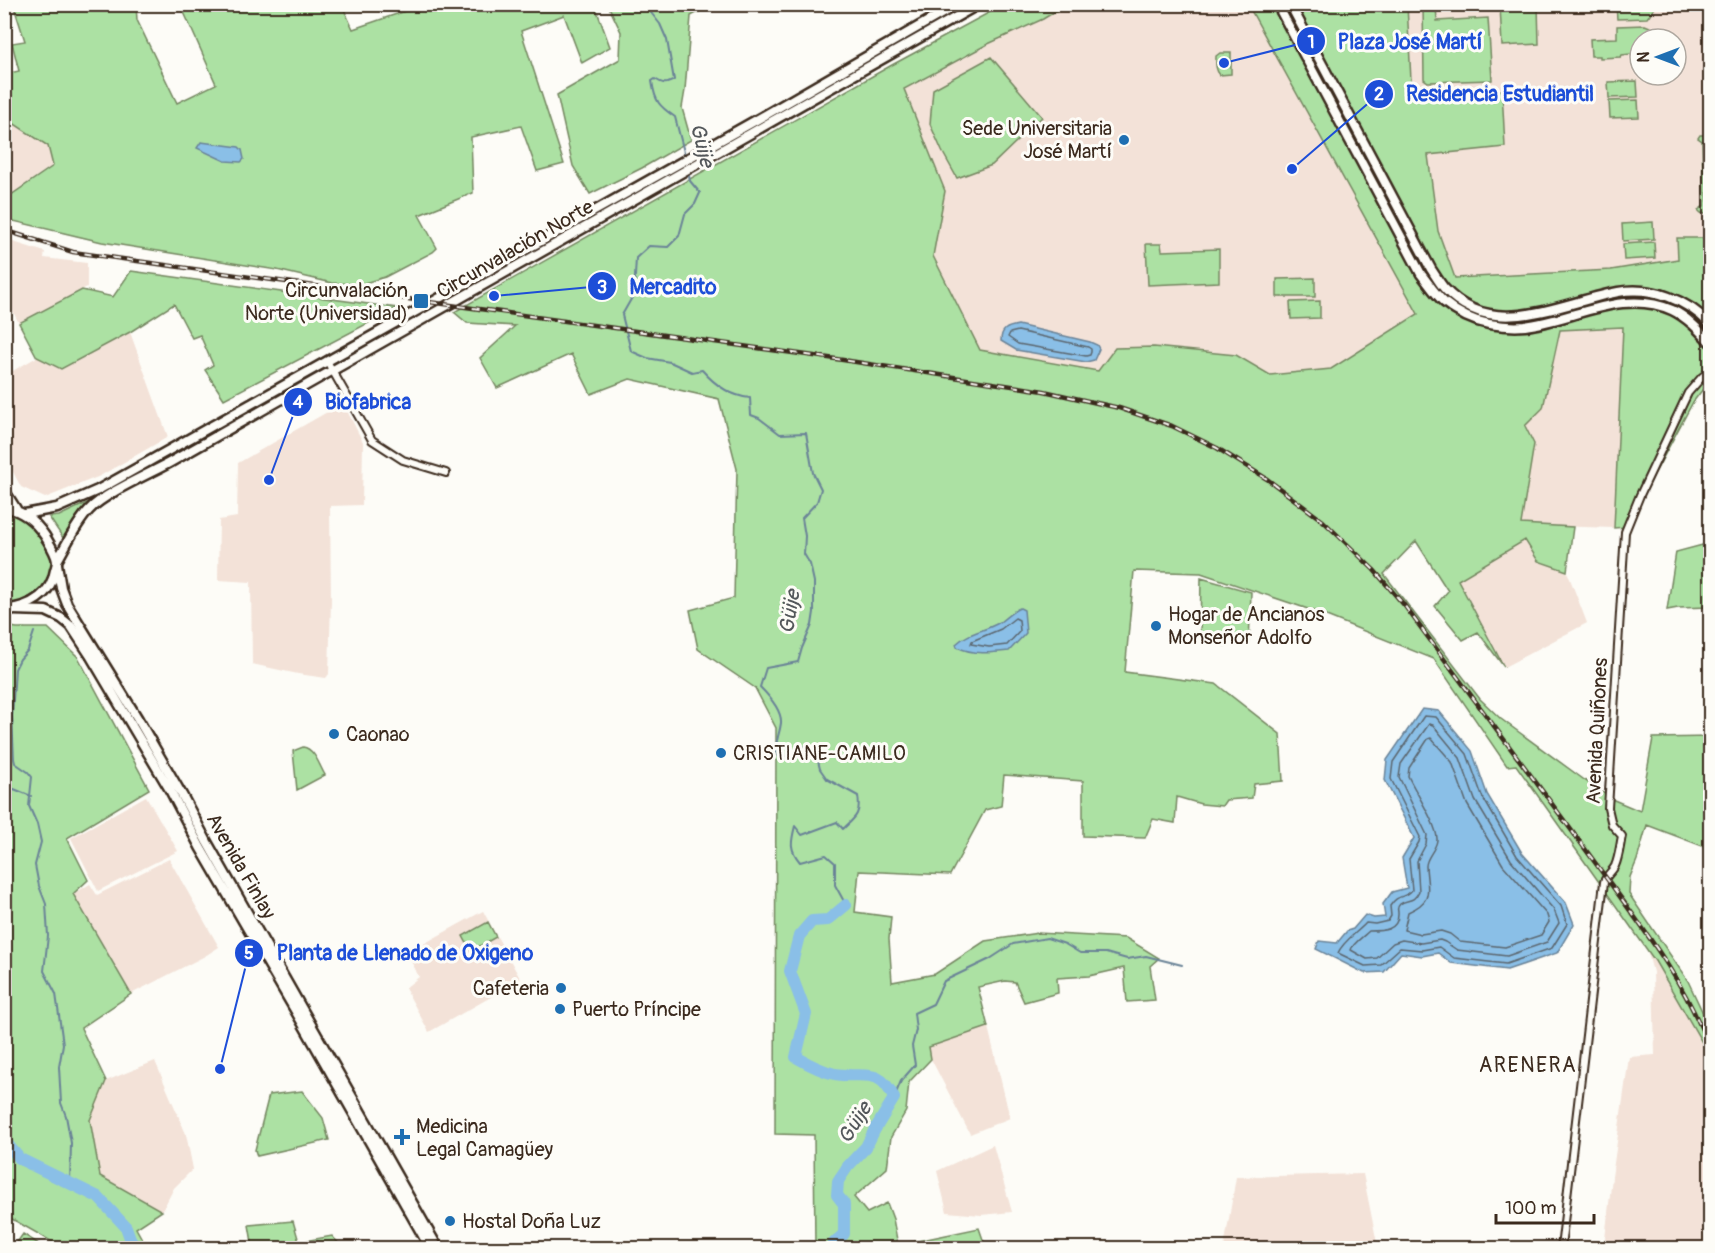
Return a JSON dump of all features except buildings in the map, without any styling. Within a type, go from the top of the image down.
[{"type":"main road","name":"Circunvalación Norte","points":[[25,514],[57,508],[98,490],[958,4]]},
{"type":"main road","name":"Circunvalación Norte","points":[[5,610],[36,601],[50,588],[57,561],[77,526],[90,509],[102,499],[169,464],[979,4]]},
{"type":"main road","points":[[1277,4],[1421,274],[1446,304],[1475,321],[1509,326],[1537,324],[1617,303],[1655,304],[1672,310],[1686,319],[1710,342]]},
{"type":"main road","points":[[1290,4],[1431,269],[1444,288],[1452,295],[1475,310],[1494,315],[1523,316],[1619,292],[1643,292],[1666,295],[1691,308],[1710,324]]},
{"type":"main road","points":[[4,490],[16,509]]},
{"type":"main road","points":[[4,507],[16,509]]},
{"type":"main road","name":"Avenida Finlay","points":[[16,509],[31,519],[49,543],[57,561],[61,588],[67,604],[182,795],[438,1248]]},
{"type":"main road","name":"Avenida Finlay","points":[[5,610],[46,611],[71,626],[170,790],[200,847],[430,1248]]},
{"type":"street","points":[[327,361],[372,440],[403,460],[446,472]]},
{"type":"street","name":"Avenida Quiñones","points":[[1561,1248],[1604,882],[1605,877],[1616,864],[1622,836],[1612,825],[1608,808],[1625,532],[1688,393],[1710,371]]},
{"type":"shaded area","name":"Sede Universitaria José Martí","points":[[1066,5],[1248,5],[1418,314],[1331,369],[1270,375],[1236,355],[1154,347],[1115,348],[1098,371],[980,351],[933,256],[945,191],[904,89],[989,44],[1043,19]]},
{"type":"shaded area","points":[[1317,5],[1710,5],[1710,238],[1677,238],[1678,259],[1611,270],[1455,278],[1438,231],[1428,155]]},
{"type":"shaded area","points":[[4,109],[13,123],[48,146],[53,166],[5,200]]},
{"type":"shaded area","points":[[4,239],[45,252],[44,258],[87,263],[87,287],[19,323],[5,297]]},
{"type":"shaded area","points":[[1623,327],[1614,528],[1521,525],[1534,445],[1525,426],[1543,408],[1560,330]]},
{"type":"shaded area","points":[[130,332],[168,437],[100,476],[45,498],[21,487],[5,457],[4,376],[37,357],[61,369]]},
{"type":"shaded area","points":[[343,403],[363,442],[362,505],[330,506],[329,674],[326,678],[252,664],[251,582],[218,580],[219,520],[237,517],[238,463]]},
{"type":"shaded area","points":[[1525,540],[1538,561],[1567,571],[1587,623],[1504,667],[1457,580]]},
{"type":"shaded area","points":[[146,796],[178,851],[98,891],[71,838]]},
{"type":"shaded area","points":[[169,859],[219,947],[131,994],[73,894],[90,884],[97,895]]},
{"type":"shaded area","points":[[483,911],[521,980],[429,1032],[405,988],[419,977],[407,953]]},
{"type":"shaded area","points":[[1646,946],[1703,1044],[1710,1070],[1710,1248],[1604,1248],[1629,1057],[1655,1055],[1653,972]]},
{"type":"shaded area","points":[[988,1027],[1010,1118],[970,1134],[931,1059],[929,1047]]},
{"type":"shaded area","points":[[155,1061],[186,1134],[193,1169],[174,1188],[162,1211],[100,1176],[90,1120],[106,1081]]},
{"type":"shaded area","points":[[993,1145],[1012,1212],[981,1215],[947,1212],[937,1171]]},
{"type":"shaded area","points":[[1363,1174],[1378,1248],[1224,1248],[1236,1177]]},
{"type":"green space","points":[[1616,4],[1657,5],[1647,18],[1617,19]]},
{"type":"green space","points":[[19,5],[136,5],[137,20],[177,103],[216,84],[183,10],[197,5],[342,5],[353,29],[423,5],[592,5],[597,11],[610,47],[582,63],[564,15],[521,31],[564,164],[537,171],[521,126],[471,137],[473,193],[419,215],[437,248],[385,277],[361,284],[332,283],[277,270],[102,242],[5,219],[4,200],[53,166],[48,146],[13,123],[5,109],[5,74],[19,71],[12,43],[25,41],[14,7]]},
{"type":"green space","points":[[608,5],[711,5],[691,16],[682,108],[691,140],[590,194],[573,166],[557,95],[620,59],[621,32]]},
{"type":"green space","points":[[1003,5],[1066,5],[1043,19],[988,44],[904,89],[945,191],[933,256],[980,350],[1098,371],[1115,348],[1154,347],[1236,355],[1270,375],[1331,369],[1418,314],[1248,5],[1407,5],[1411,80],[1414,90],[1423,94],[1502,90],[1505,147],[1428,155],[1438,231],[1455,278],[1611,270],[1678,259],[1677,238],[1710,238],[1710,380],[1693,402],[1626,527],[1614,528],[1623,327],[1560,330],[1543,408],[1525,426],[1534,444],[1521,524],[1573,527],[1567,571],[1538,561],[1525,540],[1458,580],[1504,667],[1478,632],[1463,640],[1435,606],[1448,591],[1416,541],[1384,574],[1480,699],[1501,719],[1614,800],[1640,811],[1653,738],[1710,737],[1710,849],[1647,825],[1630,877],[1629,894],[1688,981],[1710,1028],[1710,1070],[1703,1044],[1655,961],[1516,765],[1507,766],[1434,659],[1314,611],[1201,573],[1134,571],[1125,672],[1216,684],[1280,734],[1283,781],[1254,784],[1252,798],[1226,800],[1222,806],[1201,804],[1177,797],[1175,823],[1153,819],[1145,838],[1083,836],[1083,781],[1004,775],[1001,806],[985,810],[950,875],[859,871],[855,912],[891,917],[889,939],[892,982],[935,974],[985,941],[1038,933],[1126,938],[1159,958],[1150,966],[1155,1000],[1127,1002],[1124,968],[1089,976],[1057,978],[1058,993],[1024,1002],[1015,982],[1005,981],[978,987],[988,1027],[929,1047],[931,1059],[909,1082],[906,1111],[891,1137],[887,1168],[854,1197],[867,1213],[887,1203],[898,1245],[979,1228],[986,1248],[815,1248],[814,1135],[775,1134],[776,728],[755,688],[698,649],[690,610],[734,598],[737,469],[719,399],[630,379],[591,394],[571,354],[497,388],[480,358],[515,326],[467,323],[454,312],[892,65]]},
{"type":"green space","points":[[1423,5],[1436,5],[1437,21],[1488,18],[1492,80],[1428,82],[1424,79]]},
{"type":"green space","points":[[1500,5],[1538,5],[1539,44],[1502,46]]},
{"type":"green space","points":[[1645,25],[1650,27],[1628,27],[1628,54],[1600,58],[1600,56],[1591,56],[1590,39],[1617,38],[1617,26]]},
{"type":"green space","points":[[1220,53],[1231,53],[1231,74],[1220,75],[1217,71],[1216,56]]},
{"type":"green space","points":[[991,57],[1042,117],[992,165],[957,178],[930,124],[933,89]]},
{"type":"green space","points":[[1628,81],[1628,87],[1637,87],[1638,97],[1609,98],[1608,82]]},
{"type":"green space","points":[[1638,100],[1639,117],[1610,118],[1609,101]]},
{"type":"green space","points":[[1700,135],[1707,135],[1709,141],[1705,144],[1710,215],[1698,210],[1704,206],[1702,141],[1698,138]]},
{"type":"green space","points":[[1653,222],[1654,239],[1623,241],[1622,224]]},
{"type":"green space","points":[[1654,242],[1655,258],[1624,260],[1623,244]]},
{"type":"green space","points":[[1146,244],[1161,244],[1162,251],[1219,249],[1219,282],[1148,285]]},
{"type":"green space","points":[[131,271],[397,308],[224,399],[205,370],[213,365],[200,335],[192,338],[174,304],[130,332],[61,369],[37,357],[19,323],[82,290],[113,297]]},
{"type":"green space","points":[[1315,278],[1315,297],[1277,297],[1277,279]]},
{"type":"green space","points":[[1320,301],[1320,318],[1291,319],[1290,302]]},
{"type":"green space","points":[[91,501],[63,538],[49,517],[59,516]]},
{"type":"green space","points":[[4,508],[30,519],[57,560],[49,579],[40,592],[26,600],[5,603]]},
{"type":"green space","points":[[1710,543],[1710,607],[1667,610],[1676,552]]},
{"type":"green space","points":[[1201,578],[1251,592],[1249,644],[1219,646],[1218,636],[1200,635]]},
{"type":"green space","points":[[5,626],[48,628],[78,657],[149,789],[67,838],[88,880],[73,894],[131,994],[81,1028],[106,1081],[90,1120],[100,1176],[162,1211],[136,1228],[147,1248],[63,1248],[5,1215]]},
{"type":"green space","points":[[303,747],[314,754],[325,775],[297,790],[293,751]]},
{"type":"green space","points":[[488,922],[496,937],[471,951],[463,936]]},
{"type":"green space","points":[[302,1091],[323,1118],[329,1140],[257,1156],[255,1150],[269,1095]]},
{"type":"green space","points":[[293,1221],[299,1242],[332,1236],[343,1248],[253,1248],[249,1225]]},
{"type":"green space","points":[[23,1234],[45,1248],[13,1248]]},
{"type":"water","points":[[201,142],[239,147],[244,159],[241,162],[225,161],[197,148]]},
{"type":"water","points":[[1018,325],[1090,342],[1097,345],[1099,349],[1094,360],[1086,362],[1016,350],[1001,341],[1001,337],[1005,329]]},
{"type":"water","points":[[1020,608],[1024,610],[1026,633],[1009,651],[976,652],[957,647],[956,644],[961,640],[995,625]]},
{"type":"water","points":[[1422,709],[1439,711],[1472,751],[1487,794],[1522,853],[1566,903],[1574,924],[1557,953],[1507,970],[1451,963],[1438,953],[1422,956],[1401,953],[1384,972],[1364,973],[1316,949],[1319,941],[1337,943],[1365,915],[1374,918],[1385,917],[1383,904],[1392,892],[1407,888],[1402,858],[1414,838],[1385,780],[1387,760]]},
{"type":"waterway","name":"Güije","points":[[644,4],[660,24],[667,40],[674,80],[667,83],[655,79],[652,81],[656,99],[675,117],[685,156]]},
{"type":"waterway","name":"Güije","points":[[686,161],[690,181],[700,193],[695,204],[685,214],[679,236],[668,247],[649,246],[636,258],[634,294],[622,315],[631,351],[647,358],[670,362],[692,372],[702,370],[724,389],[750,398],[751,415],[759,418],[780,434],[806,433],[813,473],[821,489],[817,502],[802,518],[805,536],[804,554],[810,564],[814,582],[812,625],[798,662],[766,668],[760,687],[774,704],[781,718],[777,743],[778,756],[791,755],[801,747],[809,746],[827,779],[858,796],[859,807],[856,815],[843,829],[837,822],[802,835],[795,826],[792,841],[794,853],[800,862],[826,855],[835,863],[835,885],[846,905]]},
{"type":"waterway","points":[[34,632],[28,650],[15,669],[12,716],[14,759],[15,763],[32,777],[29,806],[37,824],[41,842],[35,865],[39,886],[46,904],[48,936],[44,971],[56,994],[63,1044],[59,1067],[61,1103],[71,1143],[70,1184]]},
{"type":"waterway","points":[[4,792],[14,789],[31,796]]},
{"type":"waterway","name":"Güije","points":[[832,1248],[844,1234],[844,1204],[837,1195],[838,1181],[848,1166],[866,1147],[894,1098],[888,1088],[876,1077],[830,1073],[796,1057],[806,1014],[790,971],[799,936],[812,921],[828,920],[846,905]]},
{"type":"waterway","points":[[894,1098],[901,1081],[915,1065],[912,1046],[916,1030],[914,1013],[933,1004],[944,981],[990,959],[1013,944],[1047,938],[1065,944],[1080,953],[1106,953],[1127,959],[1146,956],[1182,965]]},
{"type":"waterway","points":[[4,1140],[20,1159],[98,1197],[126,1227],[136,1248]]},
{"type":"railway","points":[[4,230],[73,252],[843,360],[1044,391],[1119,408],[1172,426],[1217,448],[1267,479],[1323,521],[1374,570],[1404,605],[1646,933],[1688,1001],[1710,1050]]},
{"type":"place","name":"Plaza José Martí","points":[[1224,63]]},
{"type":"place","name":"Sede Universitaria José Martí","points":[[1124,140]]},
{"type":"place","name":"Residencia Estudiantil","points":[[1292,169]]},
{"type":"place","name":"Mercadito","points":[[494,296]]},
{"type":"place","name":"Circunvalación Norte (Universidad)","points":[[421,301]]},
{"type":"place","name":"Biofabrica","points":[[269,480]]},
{"type":"place","name":"Hogar de Ancianos Monseñor Adolfo","points":[[1156,626]]},
{"type":"place","name":"Caonao","points":[[334,734]]},
{"type":"place","name":"CRISTIANE-CAMILO","points":[[721,753]]},
{"type":"place","name":"Cafeteria","points":[[561,988]]},
{"type":"place","name":"Puerto Príncipe","points":[[560,1009]]},
{"type":"place","name":"Planta de Llenado de Oxigeno","points":[[220,1069]]},
{"type":"place","name":"Medicina Legal Camagüey","points":[[402,1137]]},
{"type":"place","name":"Hostal Doña Luz","points":[[450,1221]]},
{"type":"district","name":"ARENERA","points":[[1528,1065]]}]
